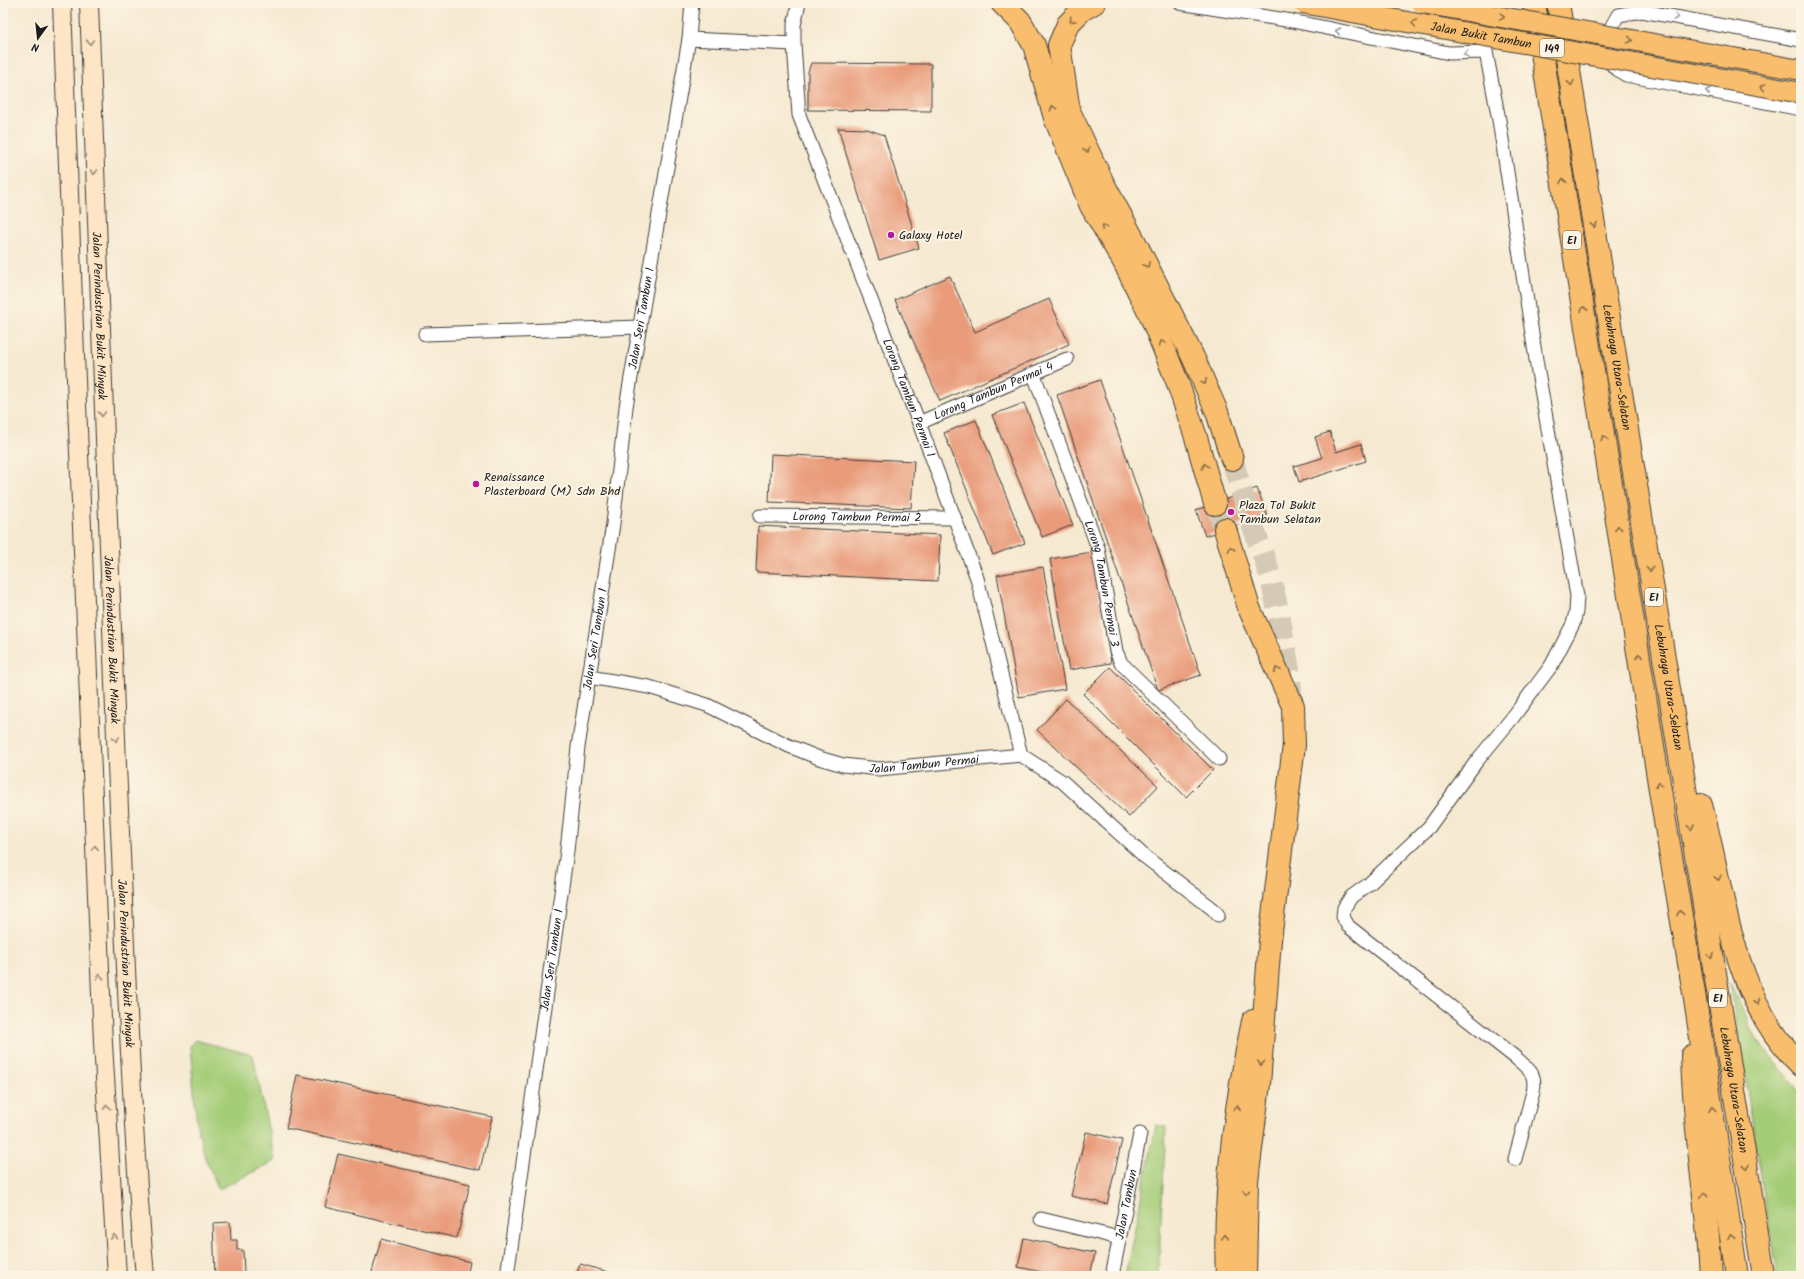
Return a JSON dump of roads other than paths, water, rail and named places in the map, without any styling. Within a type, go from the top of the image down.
[{"type":"highway","points":[[1002,3],[1020,21],[1034,45],[1055,118],[1091,206],[1124,262],[1152,319],[1179,388],[1206,468],[1215,504]]},
{"type":"highway","points":[[1094,3],[1082,10],[1068,24],[1059,46],[1069,111],[1103,183],[1137,246],[1193,357],[1217,412],[1232,459]]},
{"type":"highway","name":"Lebuhraya Utara–Selatan","points":[[1534,3],[1694,993],[1737,1276]]},
{"type":"highway","name":"Lebuhraya Utara–Selatan","points":[[1558,3],[1764,1276]]},
{"type":"highway","points":[[1225,529],[1249,608],[1293,706],[1294,745],[1291,779],[1270,940],[1259,1084],[1247,1181],[1245,1276]]},
{"type":"highway","points":[[1674,720],[1703,814],[1726,914],[1748,984],[1769,1025],[1781,1043],[1801,1066]]},
{"type":"highway","points":[[1227,1276],[1225,1231],[1231,1155],[1240,1078],[1270,940]]},
{"type":"highway","points":[[1694,993],[1692,1045],[1693,1094],[1708,1233],[1711,1276]]},
{"type":"main road","name":"Jalan Perindustrian Bukit Minyak","points":[[62,3],[75,363],[103,1035],[117,1276]]},
{"type":"main road","name":"Jalan Perindustrian Bukit Minyak","points":[[88,3],[101,377],[129,1043],[145,1276]]},
{"type":"main road","name":"Jalan Bukit Tambun","points":[[1302,3],[1801,93]]},
{"type":"main road","name":"Jalan Bukit Tambun","points":[[1422,3],[1801,70]]},
{"type":"street","name":"Jalan Seri Tambun 1","points":[[507,1276],[567,851],[578,747],[613,524],[626,407],[689,39],[692,3]]},
{"type":"street","name":"Lorong Tambun Permai 1","points":[[799,3],[794,25],[799,115],[919,423],[953,518],[977,578],[1021,755]]},
{"type":"street","points":[[1180,3],[1292,21],[1449,53],[1486,52]]},
{"type":"street","points":[[1478,3],[1499,120],[1538,366],[1577,596],[1576,612],[1573,624],[1565,640],[1551,666],[1536,687],[1476,762],[1429,827],[1369,884],[1352,897],[1344,908],[1343,917],[1348,926],[1516,1058],[1534,1076],[1535,1083],[1533,1092],[1515,1159]]},
{"type":"street","points":[[1801,40],[1642,11],[1618,14],[1608,35],[1605,55],[1614,67],[1626,75],[1801,109]]},
{"type":"street","points":[[689,39],[794,44]]},
{"type":"street","points":[[425,334],[640,327]]},
{"type":"street","name":"Lorong Tambun Permai 4","points":[[919,423],[1034,375],[1067,359]]},
{"type":"street","name":"Lorong Tambun Permai 3","points":[[1034,375],[1098,548],[1116,651],[1121,663],[1219,759]]},
{"type":"street","name":"Lorong Tambun Permai 2","points":[[760,516],[953,518]]},
{"type":"street","name":"Jalan Tambun Permai","points":[[589,677],[649,687],[707,705],[789,746],[843,765],[879,769],[1021,755]]},
{"type":"street","points":[[1021,755],[1062,782],[1144,856],[1213,909],[1218,916]]},
{"type":"street","name":"Jalan Tambun","points":[[1112,1276],[1140,1134]]},
{"type":"street","points":[[1041,1219],[1119,1238]]},
{"type":"tunnel","points":[[1232,459],[1247,509],[1270,575],[1289,670],[1292,700]]},
{"type":"tunnel","points":[[1215,504],[1225,529]]},
{"type":"place","name":"Galaxy Hotel","points":[[891,235]]},
{"type":"place","name":"Renaissance Plasterboard (M) Sdn Bhd","points":[[476,484]]},
{"type":"place","name":"Plaza Tol Bukit Tambun Selatan","points":[[1231,512]]}]
